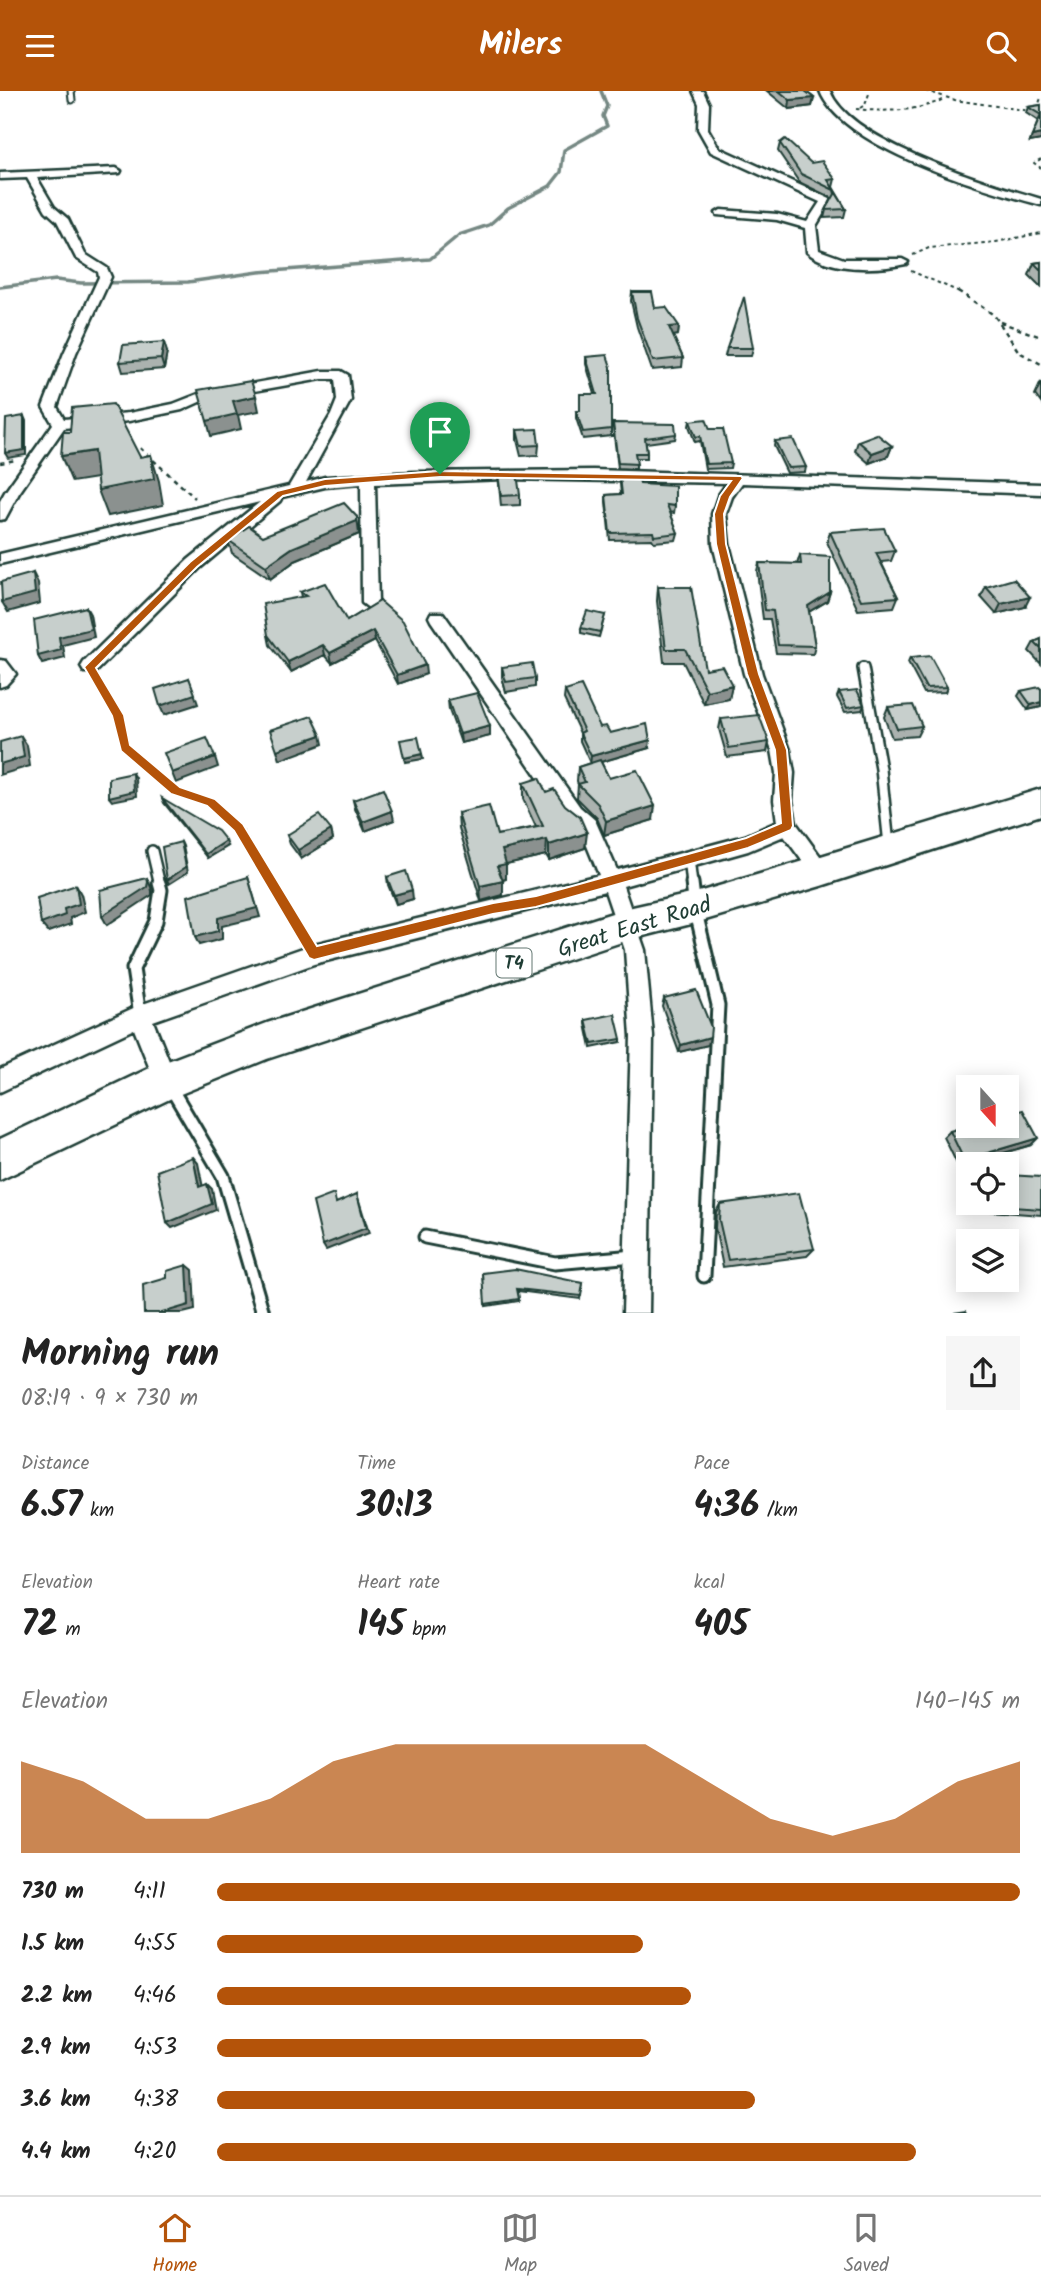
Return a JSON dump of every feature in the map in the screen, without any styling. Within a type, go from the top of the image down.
[{"type":"highway","name":"Great East Road","points":[[0,1160],[166,1081],[267,1041],[628,924],[695,908],[821,871],[1041,802]]},
{"type":"street","points":[[698,91],[704,104],[703,129],[715,150],[826,201],[810,226],[813,252],[824,260],[884,264],[902,262]]},
{"type":"street","points":[[825,91],[830,104],[853,125],[917,160],[964,179],[1041,202]]},
{"type":"street","points":[[0,176],[116,171]]},
{"type":"street","points":[[31,175],[50,209],[62,219],[80,256],[103,270],[105,277],[70,353],[50,407],[60,424]]},
{"type":"street","points":[[722,213],[777,218],[810,226]]},
{"type":"street","points":[[0,515],[12,492],[60,424],[129,417],[177,407],[201,397],[322,375],[341,375],[344,400],[338,415],[287,491],[194,564],[90,667]]},
{"type":"street","points":[[0,559],[325,482],[440,474],[738,478],[1041,489]]},
{"type":"street","points":[[738,478],[725,496],[719,514],[721,544],[753,674],[781,750],[787,826],[821,871]]},
{"type":"street","points":[[368,479],[370,603]]},
{"type":"street","points":[[437,617],[573,813],[588,826],[628,924],[635,950],[642,1036],[636,1313]]},
{"type":"street","points":[[0,666],[7,674],[0,680]]},
{"type":"street","points":[[0,1081],[140,1015],[192,999],[314,954],[493,908],[536,901],[748,843],[787,826]]},
{"type":"street","points":[[140,1015],[166,1081]]},
{"type":"lane","points":[[71,91],[72,100]]},
{"type":"lane","points":[[863,668],[881,769],[889,850]]},
{"type":"lane","points":[[140,1015],[133,969],[156,921],[161,890],[152,851]]},
{"type":"lane","points":[[689,858],[695,908],[718,1005],[704,1276]]},
{"type":"lane","points":[[166,1081],[223,1176],[262,1313]]},
{"type":"lane","points":[[425,1237],[555,1263],[639,1255]]},
{"type":"path","points":[[860,108],[865,105],[870,91]]},
{"type":"path","points":[[926,91],[946,98],[1030,111],[1037,109],[1041,98]]},
{"type":"path","points":[[838,111],[860,108],[884,112],[905,110],[946,98]]},
{"type":"path","points":[[1041,159],[1034,163],[1041,168]]},
{"type":"path","points":[[1041,233],[996,242],[929,248],[902,262],[911,271],[981,305],[999,321],[1041,337]]},
{"type":"path","points":[[999,321],[1011,347],[1020,355],[1041,364]]},
{"type":"path","points":[[128,449],[140,448],[209,511]]},
{"type":"path","points":[[90,667],[118,715],[125,747],[176,790],[211,803],[239,827],[314,954]]},
{"type":"building","points":[[779,91],[805,91],[814,98],[790,100]]},
{"type":"building","points":[[1041,105],[1041,115],[1028,107]]},
{"type":"building","points":[[1041,115],[1041,134],[1032,136]]},
{"type":"building","points":[[785,139],[811,163],[822,161],[835,179],[828,180],[846,209],[826,210],[835,194],[834,190],[801,174],[780,143]]},
{"type":"building","points":[[632,292],[652,292],[655,308],[666,307],[679,326],[669,327],[683,358],[653,361],[637,318]]},
{"type":"building","points":[[744,297],[753,348],[727,348]]},
{"type":"building","points":[[164,342],[161,359],[120,362],[123,345]]},
{"type":"building","points":[[607,355],[611,367],[611,429],[583,432],[576,411],[580,411],[580,394],[597,394],[586,357]]},
{"type":"building","points":[[251,381],[256,396],[233,401],[237,414],[207,421],[198,390]]},
{"type":"building","points":[[113,404],[140,457],[151,455],[154,479],[98,490],[94,451],[61,456],[63,432],[70,432],[72,408]]},
{"type":"building","points":[[24,416],[24,450],[5,453],[6,419]]},
{"type":"building","points":[[706,419],[710,429],[723,429],[731,463],[706,464],[700,436],[696,437],[690,421]]},
{"type":"building","points":[[613,423],[675,424],[676,434],[645,438],[647,453],[635,453],[637,464],[618,463]]},
{"type":"building","points":[[537,429],[539,445],[521,446],[517,430]]},
{"type":"building","points":[[877,434],[892,446],[872,453],[858,441]]},
{"type":"building","points":[[793,439],[806,467],[788,468],[775,441]]},
{"type":"building","points":[[517,473],[520,495],[501,496],[498,474]]},
{"type":"building","points":[[620,477],[639,477],[640,484],[675,486],[675,506],[667,505],[678,533],[654,536],[653,532],[610,533],[606,495],[622,494]]},
{"type":"building","points":[[344,503],[357,517],[357,521],[292,548],[266,566],[228,540],[249,526],[263,536]]},
{"type":"building","points":[[884,528],[895,551],[876,553],[898,597],[861,600],[830,532]]},
{"type":"building","points":[[800,555],[830,557],[830,592],[808,606],[815,646],[778,645],[773,611],[765,610],[759,563],[801,564]]},
{"type":"building","points":[[33,573],[35,593],[2,602],[1,582]]},
{"type":"building","points":[[1014,579],[1030,597],[1001,604],[986,587]]},
{"type":"building","points":[[325,583],[347,621],[380,601],[403,621],[425,665],[397,675],[373,631],[330,653],[323,645],[288,662],[268,635],[263,604],[306,596],[300,592]]},
{"type":"building","points":[[658,587],[691,587],[705,669],[722,666],[732,685],[707,691],[685,649],[666,649]]},
{"type":"building","points":[[86,607],[91,629],[59,637],[61,650],[38,656],[34,620]]},
{"type":"building","points":[[587,611],[605,615],[600,632],[581,628]]},
{"type":"building","points":[[1041,639],[1041,649],[1034,642]]},
{"type":"building","points":[[930,656],[947,687],[926,688],[910,658]]},
{"type":"building","points":[[532,663],[535,678],[506,682],[502,667]]},
{"type":"building","points":[[189,678],[195,694],[160,706],[155,689]]},
{"type":"building","points":[[581,686],[600,727],[606,726],[610,733],[647,724],[650,740],[591,756],[580,733],[584,731],[565,691]]},
{"type":"building","points":[[1039,687],[1041,702],[1031,705],[1021,691]]},
{"type":"building","points":[[857,690],[864,705],[847,708],[839,692]]},
{"type":"building","points":[[477,693],[490,726],[460,734],[448,700]]},
{"type":"building","points":[[913,705],[922,726],[897,729],[888,707]]},
{"type":"building","points":[[759,715],[769,742],[729,748],[721,719]]},
{"type":"building","points":[[312,716],[321,735],[277,750],[270,730]]},
{"type":"building","points":[[21,736],[24,757],[0,764],[0,742]]},
{"type":"building","points":[[418,737],[422,754],[404,758],[400,740]]},
{"type":"building","points":[[207,738],[215,757],[172,773],[164,753]]},
{"type":"building","points":[[600,760],[609,778],[637,770],[655,806],[606,821],[598,804],[578,784],[585,782],[578,767]]},
{"type":"building","points":[[133,773],[134,791],[109,797],[109,778]]},
{"type":"building","points":[[539,778],[546,792],[554,789],[565,805],[580,817],[587,833],[549,845],[547,840],[502,850],[506,864],[497,866],[503,881],[480,886],[458,813],[489,806],[497,835],[543,826],[523,783]]},
{"type":"building","points":[[383,789],[392,811],[363,822],[353,800]]},
{"type":"building","points":[[162,798],[218,831],[226,841],[206,854]]},
{"type":"building","points":[[319,815],[331,830],[298,850],[287,835]]},
{"type":"building","points":[[181,842],[186,867],[167,880],[162,847]]},
{"type":"building","points":[[406,871],[412,890],[394,895],[387,877]]},
{"type":"building","points":[[248,877],[257,908],[218,918],[218,931],[195,937],[188,896]]},
{"type":"building","points":[[147,878],[147,887],[102,916],[100,890]]},
{"type":"building","points":[[76,885],[79,904],[64,909],[65,915],[41,924],[37,898]]},
{"type":"building","points":[[696,990],[711,1027],[710,1037],[681,1045],[664,998]]},
{"type":"building","points":[[615,1014],[621,1039],[592,1044],[586,1020]]},
{"type":"building","points":[[1023,1110],[1038,1138],[991,1152],[960,1152],[950,1131],[956,1129],[956,1138],[1019,1138],[1019,1111]]},
{"type":"building","points":[[193,1157],[199,1187],[207,1184],[212,1204],[167,1223],[157,1171]]},
{"type":"building","points":[[1019,1176],[1041,1177],[1041,1209],[1019,1207]]},
{"type":"building","points":[[799,1193],[814,1249],[728,1260],[719,1220],[720,1204]]},
{"type":"building","points":[[334,1194],[336,1203],[357,1194],[366,1228],[323,1245],[313,1202]]},
{"type":"building","points":[[187,1265],[189,1305],[162,1313],[144,1313],[143,1285],[167,1278],[167,1271]]},
{"type":"building","points":[[515,1269],[583,1283],[581,1296],[517,1289],[519,1299],[485,1304],[483,1273]]},
{"type":"waterway","points":[[0,287],[56,280],[81,283],[188,282],[259,272],[430,259],[459,235],[489,225],[508,208],[550,186],[561,172],[564,150],[607,126],[603,116],[607,106],[601,91]]},
{"type":"route","points":[[440,474],[738,478],[725,496],[719,514],[721,544],[753,674],[781,750],[785,773],[783,800],[787,826],[748,843],[536,901],[493,908],[314,954],[239,827],[211,803],[176,790],[125,747],[118,715],[109,695],[90,667],[194,564],[280,493],[325,482],[440,474]]}]
